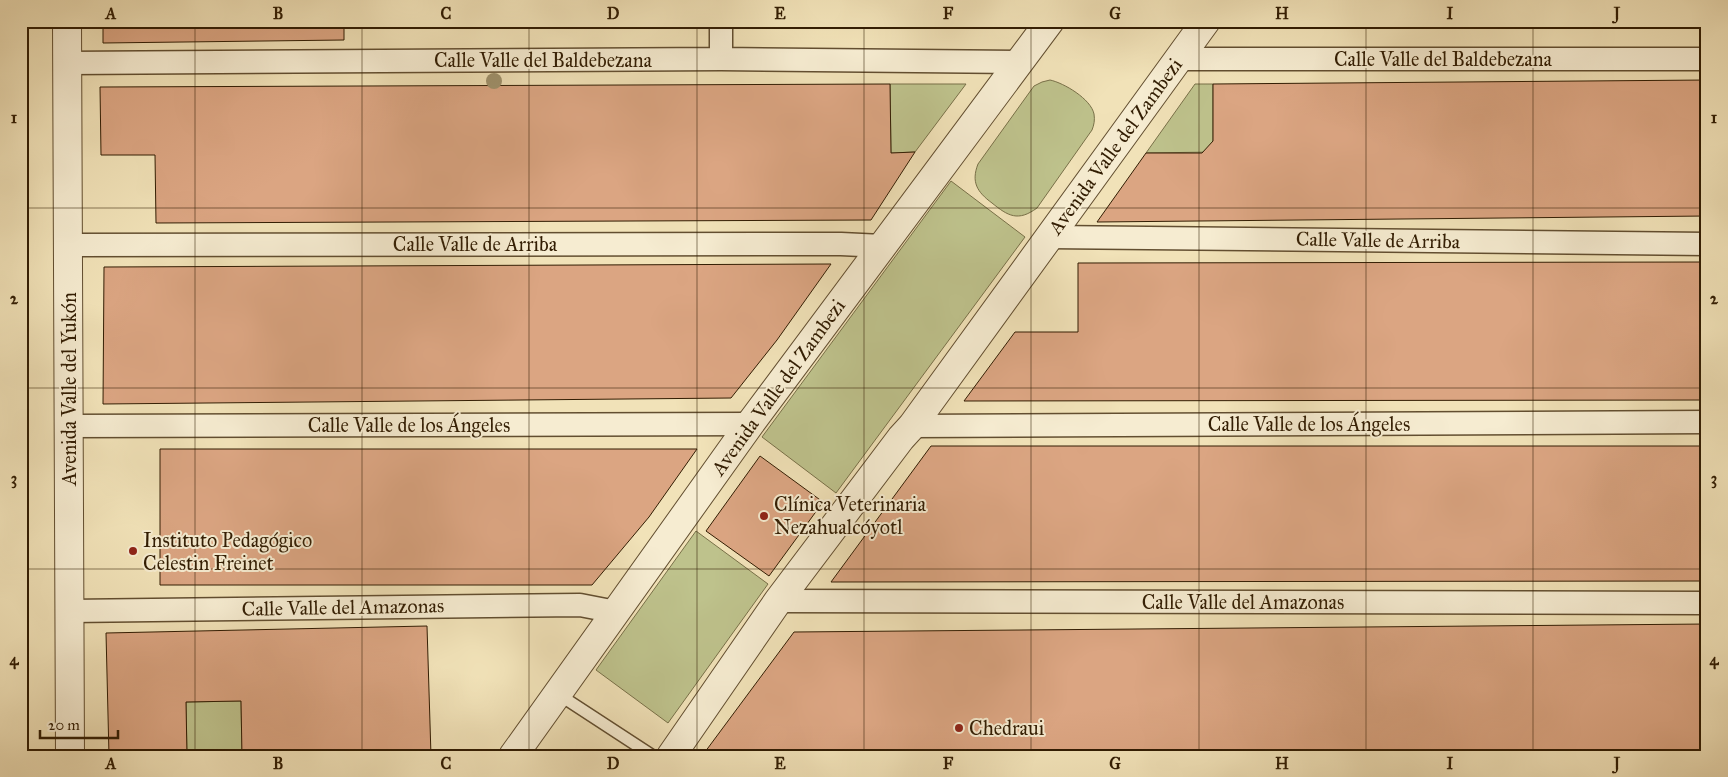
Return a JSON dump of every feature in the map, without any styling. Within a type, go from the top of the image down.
[{"type":"street","name":"Avenida Valle del Yukón","points":[[67,21],[70,756]]},
{"type":"street","points":[[721,21],[721,59]]},
{"type":"street","name":"Avenida Valle del Zambezi","points":[[513,756],[750,424],[1050,21]]},
{"type":"street","name":"Avenida Valle del Zambezi","points":[[671,756],[778,601],[900,438],[912,426],[1206,21]]},
{"type":"street","name":"Calle Valle del Baldebezana","points":[[1179,59],[1707,58]]},
{"type":"street","name":"Calle Valle del Baldebezana","points":[[67,63],[721,59],[1020,62]]},
{"type":"street","name":"Calle Valle de Arriba","points":[[1049,237],[1707,244]]},
{"type":"street","name":"Calle Valle de Arriba","points":[[68,245],[841,244],[882,246]]},
{"type":"street","name":"Calle Valle de los Ángeles","points":[[912,426],[1707,422]]},
{"type":"street","name":"Calle Valle de los Ángeles","points":[[69,426],[750,424]]},
{"type":"street","name":"Calle Valle del Amazonas","points":[[778,601],[1707,603]]},
{"type":"street","name":"Calle Valle del Amazonas","points":[[70,610],[580,605],[616,612]]},
{"type":"lane","points":[[558,694],[653,756]]},
{"type":"green space","points":[[1050,80],[1069,88],[1088,103],[1094,114],[1092,130],[1037,208],[1024,215],[1013,216],[982,195],[975,181],[976,170],[978,164],[1034,86]]},
{"type":"green space","points":[[890,84],[966,84],[915,152],[891,153]]},
{"type":"green space","points":[[1195,84],[1213,84],[1213,152],[1146,153]]},
{"type":"green space","points":[[951,181],[1025,237],[836,493],[762,437]]},
{"type":"green space","points":[[696,531],[768,584],[668,723],[596,670]]},
{"type":"green space","points":[[241,701],[242,756],[187,756],[186,702]]},
{"type":"building","points":[[103,21],[344,21],[344,40],[103,43]]},
{"type":"building","points":[[1707,80],[1707,216],[1097,222],[1146,153],[1202,153],[1213,141],[1213,84]]},
{"type":"building","points":[[890,84],[891,153],[915,152],[871,220],[156,223],[155,155],[101,155],[100,87]]},
{"type":"building","points":[[1707,262],[1707,400],[964,401],[1015,332],[1078,332],[1078,263]]},
{"type":"building","points":[[831,264],[777,340],[731,398],[103,404],[104,267]]},
{"type":"building","points":[[931,446],[1707,446],[1707,581],[831,582]]},
{"type":"building","points":[[160,449],[697,449],[649,517],[592,585],[160,585]]},
{"type":"building","name":"Clínica Veterinaria Nezahualcóyotl","points":[[760,456],[823,502],[769,576],[706,531]]},
{"type":"building","points":[[1707,624],[1707,756],[702,756],[794,632]]},
{"type":"building","points":[[427,626],[431,756],[242,756],[241,701],[186,702],[187,756],[109,756],[106,633]]},
{"type":"place","name":"Clínica Veterinaria Nezahualcóyotl","points":[[764,516]]},
{"type":"place","name":"Instituto Pedagógico Celestin Freinet","points":[[133,551]]},
{"type":"place","name":"Chedraui","points":[[959,728]]}]
